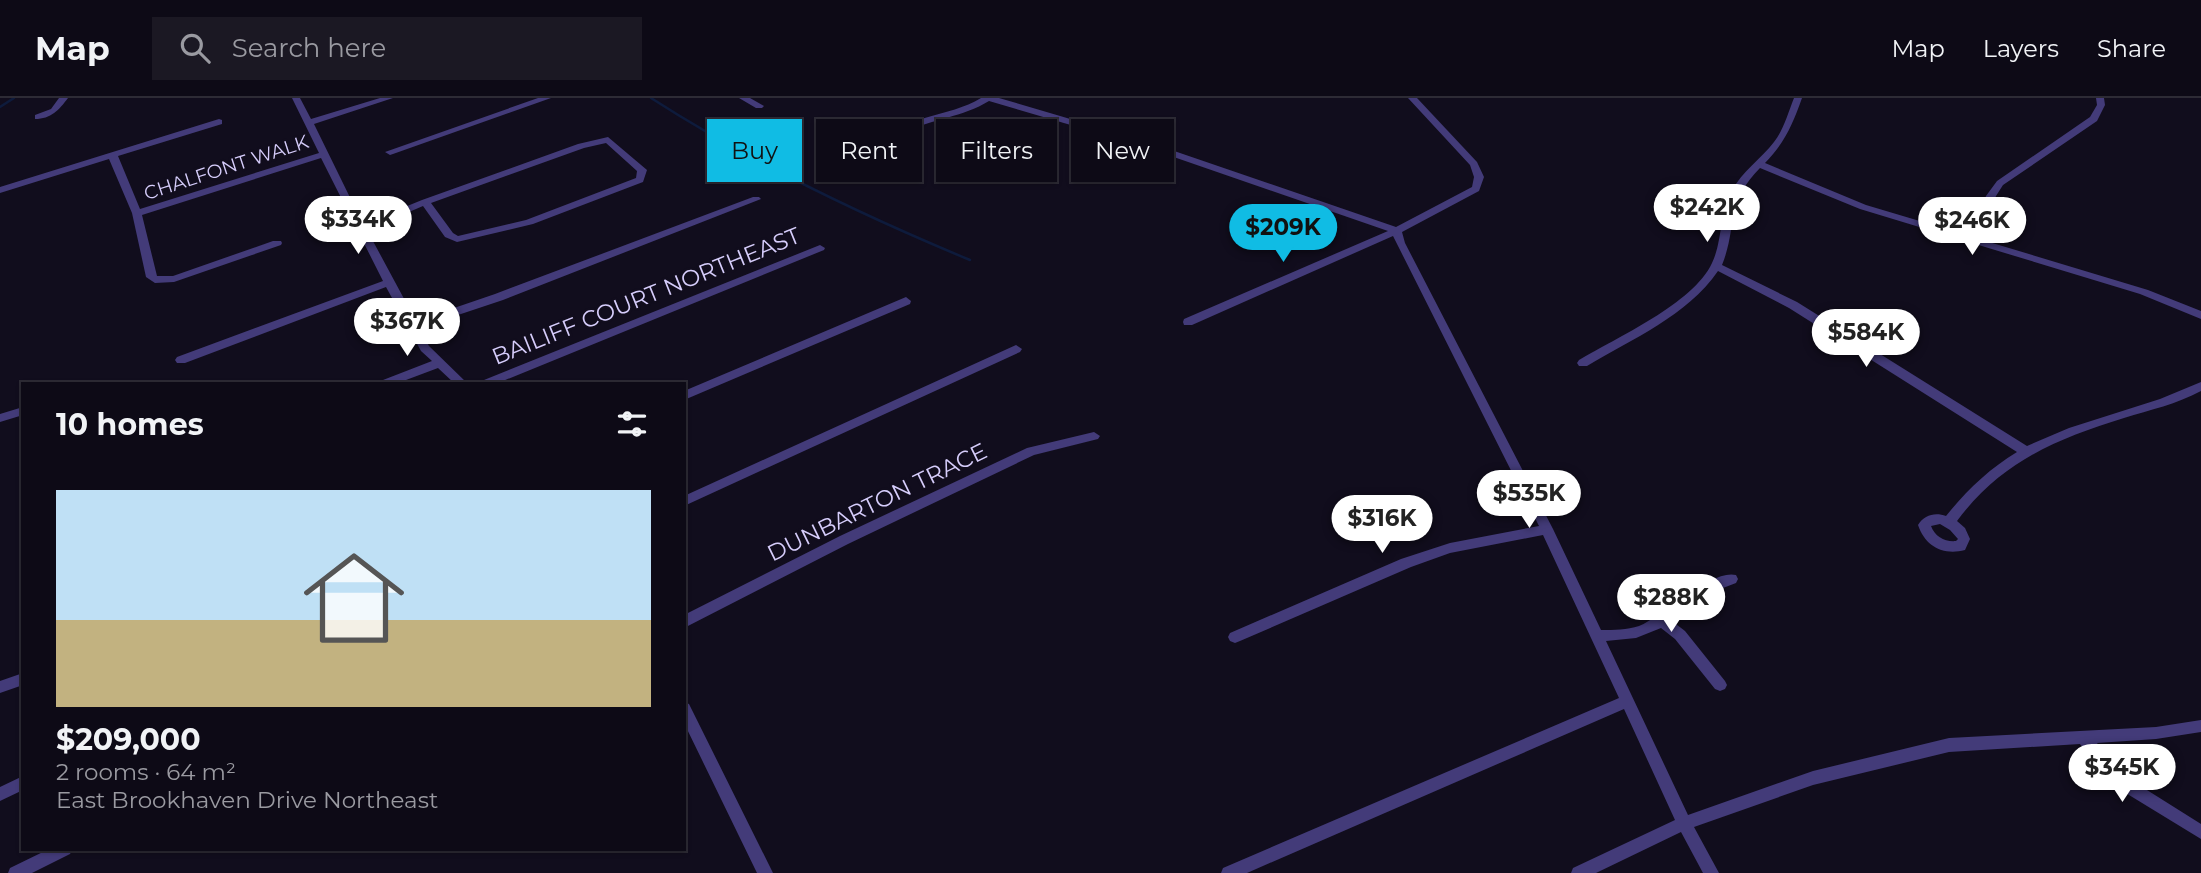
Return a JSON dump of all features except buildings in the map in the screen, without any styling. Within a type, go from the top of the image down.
[{"type":"street","points":[[38,117],[54,111],[64,98]]},
{"type":"street","points":[[296,98],[425,348],[460,382]]},
{"type":"street","points":[[309,123],[389,98]]},
{"type":"street","points":[[390,152],[547,98]]},
{"type":"street","points":[[743,98],[758,106]]},
{"type":"street","points":[[922,124],[961,113],[988,98],[1142,143],[1355,215],[1393,233],[1548,529],[1684,823],[1711,873]]},
{"type":"street","points":[[1188,323],[1393,233],[1476,189],[1478,170],[1474,164],[1412,98]]},
{"type":"street","points":[[1583,363],[1687,300],[1705,284],[1716,266],[1732,199],[1742,180],[1774,149],[1785,133],[1798,98]]},
{"type":"street","points":[[1973,241],[1991,196],[2000,183],[2089,123],[2098,113],[2100,98]]},
{"type":"street","points":[[0,190],[219,122]]},
{"type":"street","points":[[362,228],[425,202],[595,141],[608,140],[614,143],[642,170],[640,180],[623,188],[528,222],[457,239],[449,235],[425,202]]},
{"type":"street","name":"CHALFONT WALK","points":[[137,213],[325,154]]},
{"type":"street","points":[[112,155],[137,213],[151,277],[159,282],[277,243]]},
{"type":"street","points":[[1758,164],[1863,207],[2144,292],[2201,315]]},
{"type":"street","points":[[414,326],[499,297],[757,199]]},
{"type":"street","name":"BAILIFF COURT NORTHEAST","points":[[490,382],[820,248]]},
{"type":"street","points":[[1716,266],[1793,304],[2027,452]]},
{"type":"street","points":[[181,360],[390,282]]},
{"type":"street","points":[[686,395],[906,301]]},
{"type":"street","points":[[686,500],[1016,349]]},
{"type":"street","points":[[390,382],[439,363]]},
{"type":"street","points":[[1949,522],[1979,483],[2051,439],[2169,401],[2201,386]]},
{"type":"street","points":[[0,418],[21,412]]},
{"type":"street","name":"DUNBARTON TRACE","points":[[686,621],[844,540],[1031,451],[1094,436]]},
{"type":"street","points":[[1236,637],[1406,563],[1450,548],[1548,529]]},
{"type":"street","points":[[1597,636],[1641,631],[1705,588],[1731,579]]},
{"type":"street","points":[[1661,620],[1688,643],[1720,685]]},
{"type":"street","points":[[0,687],[21,681]]},
{"type":"street","points":[[1229,873],[1627,701]]},
{"type":"street","points":[[686,712],[765,873]]},
{"type":"street","points":[[1587,871],[1684,823],[1813,778],[1949,745],[2156,733],[2201,726]]},
{"type":"street","points":[[2083,737],[2110,771],[2134,790],[2201,832]]},
{"type":"street","points":[[0,794],[21,784]]},
{"type":"street","points":[[16,873],[61,851]]},
{"type":"waterway","points":[[0,107],[14,98]]},
{"type":"waterway","points":[[651,98],[767,166],[970,260]]}]
